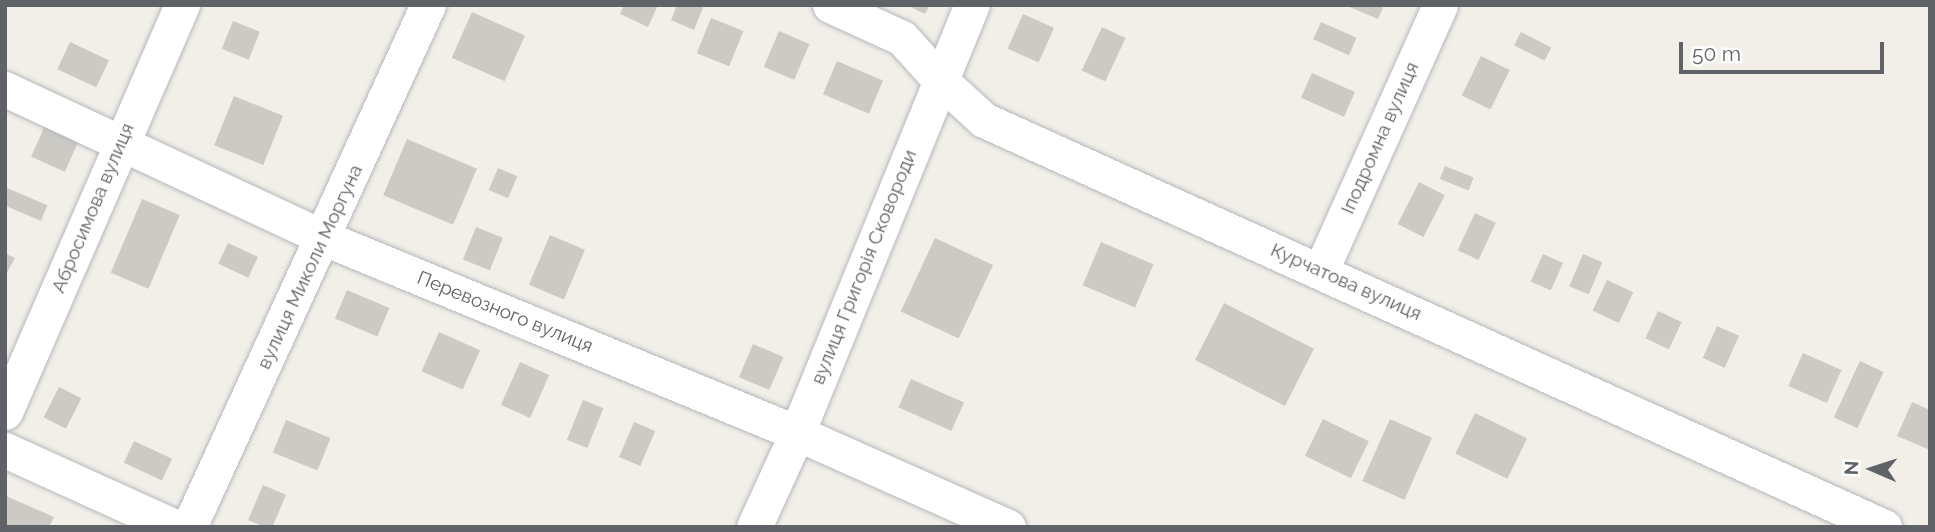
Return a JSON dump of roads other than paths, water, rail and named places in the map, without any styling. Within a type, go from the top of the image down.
[{"type":"street","name":"Абросимова вулиця","points":[[5,412],[182,5]]},
{"type":"street","name":"вулиця Миколи Моргуна","points":[[189,527],[324,238],[428,5]]},
{"type":"street","name":"Курчатова вулиця","points":[[830,5],[902,38],[940,80],[984,120],[1321,270],[1884,527]]},
{"type":"street","name":"вулиця Григорія Сковороди","points":[[754,527],[797,433],[972,5]]},
{"type":"street","name":"Іподромна вулиця","points":[[1321,270],[1440,5]]},
{"type":"street","name":"Перевозного вулиця","points":[[5,89],[324,238],[797,433],[1008,527]]},
{"type":"street","points":[[5,450],[175,527]]}]
